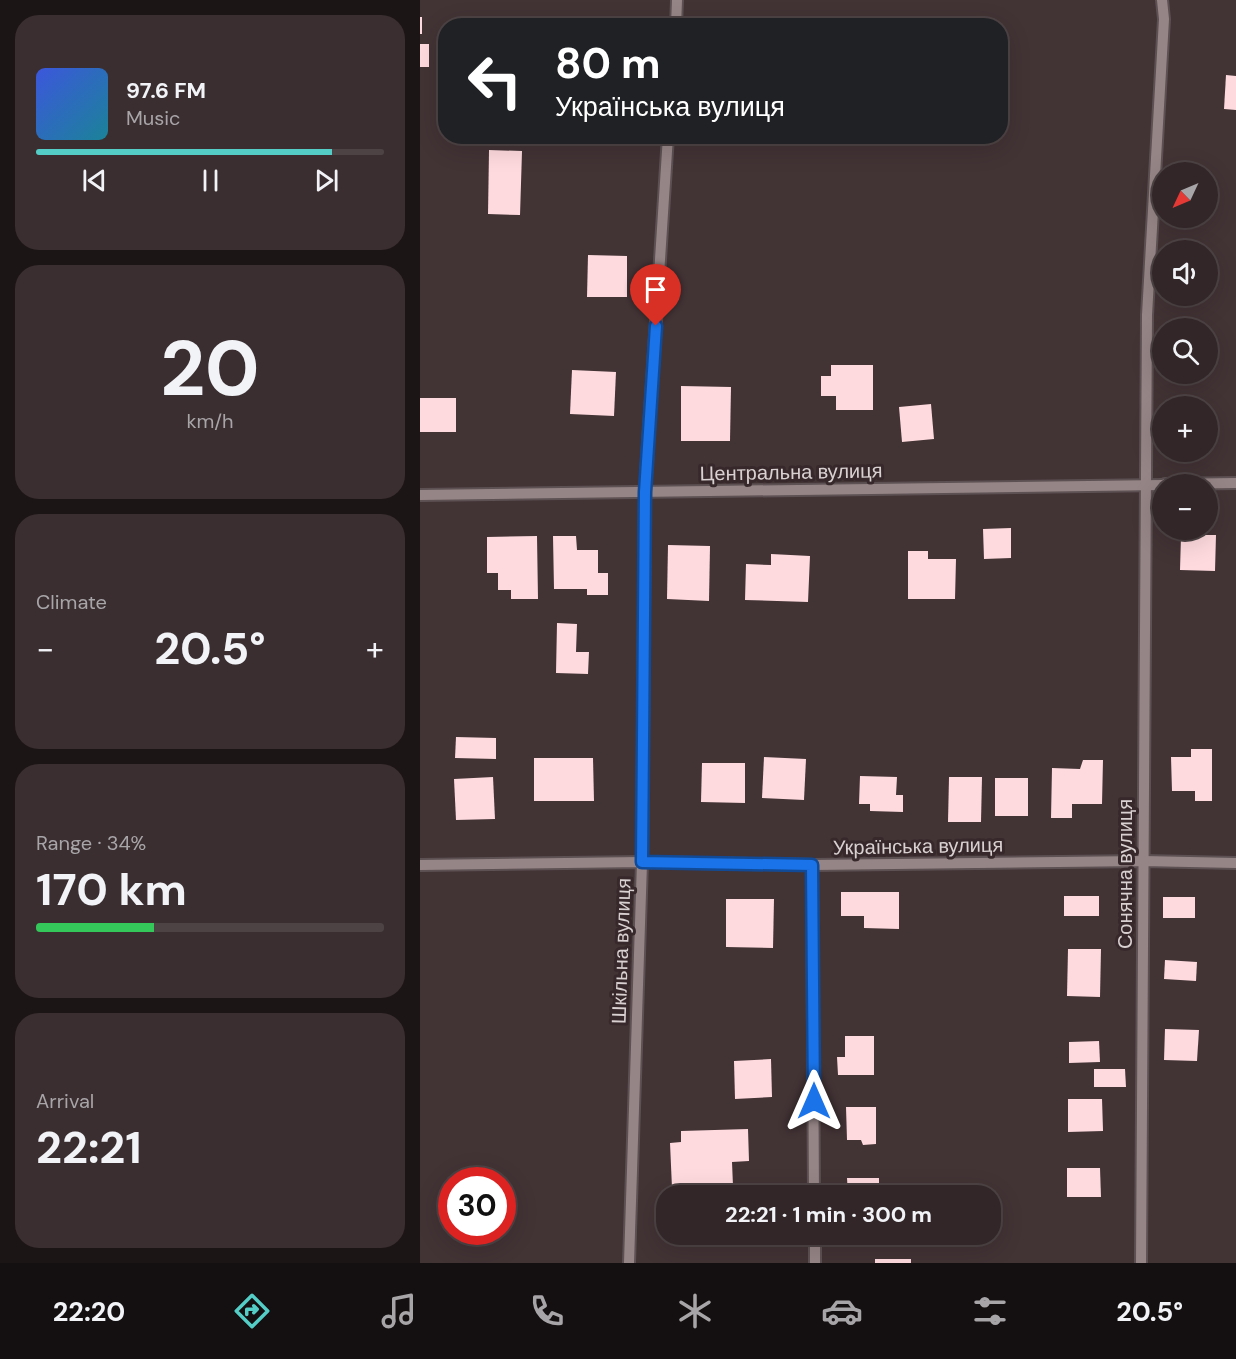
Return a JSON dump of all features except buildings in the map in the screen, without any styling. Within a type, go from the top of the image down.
[{"type":"street","points":[[676,18],[677,0]]},
{"type":"street","name":"Сонячна вулиця","points":[[1141,1263],[1148,485],[1147,315],[1164,19],[1162,0]]},
{"type":"street","name":"Шкільна вулиця","points":[[629,1263],[642,862],[645,492],[667,144]]},
{"type":"street","name":"Центральна вулиця","points":[[1218,483],[1236,483]]},
{"type":"street","name":"Центральна вулиця","points":[[420,495],[1152,485]]},
{"type":"street","name":"Українська вулиця","points":[[420,866],[642,862],[812,865],[1143,861],[1236,863]]},
{"type":"street","points":[[812,865],[814,1185]]},
{"type":"street","points":[[815,1245],[815,1263]]},
{"type":"route","points":[[656,326],[645,492],[642,862],[812,865],[814,1101]]}]
